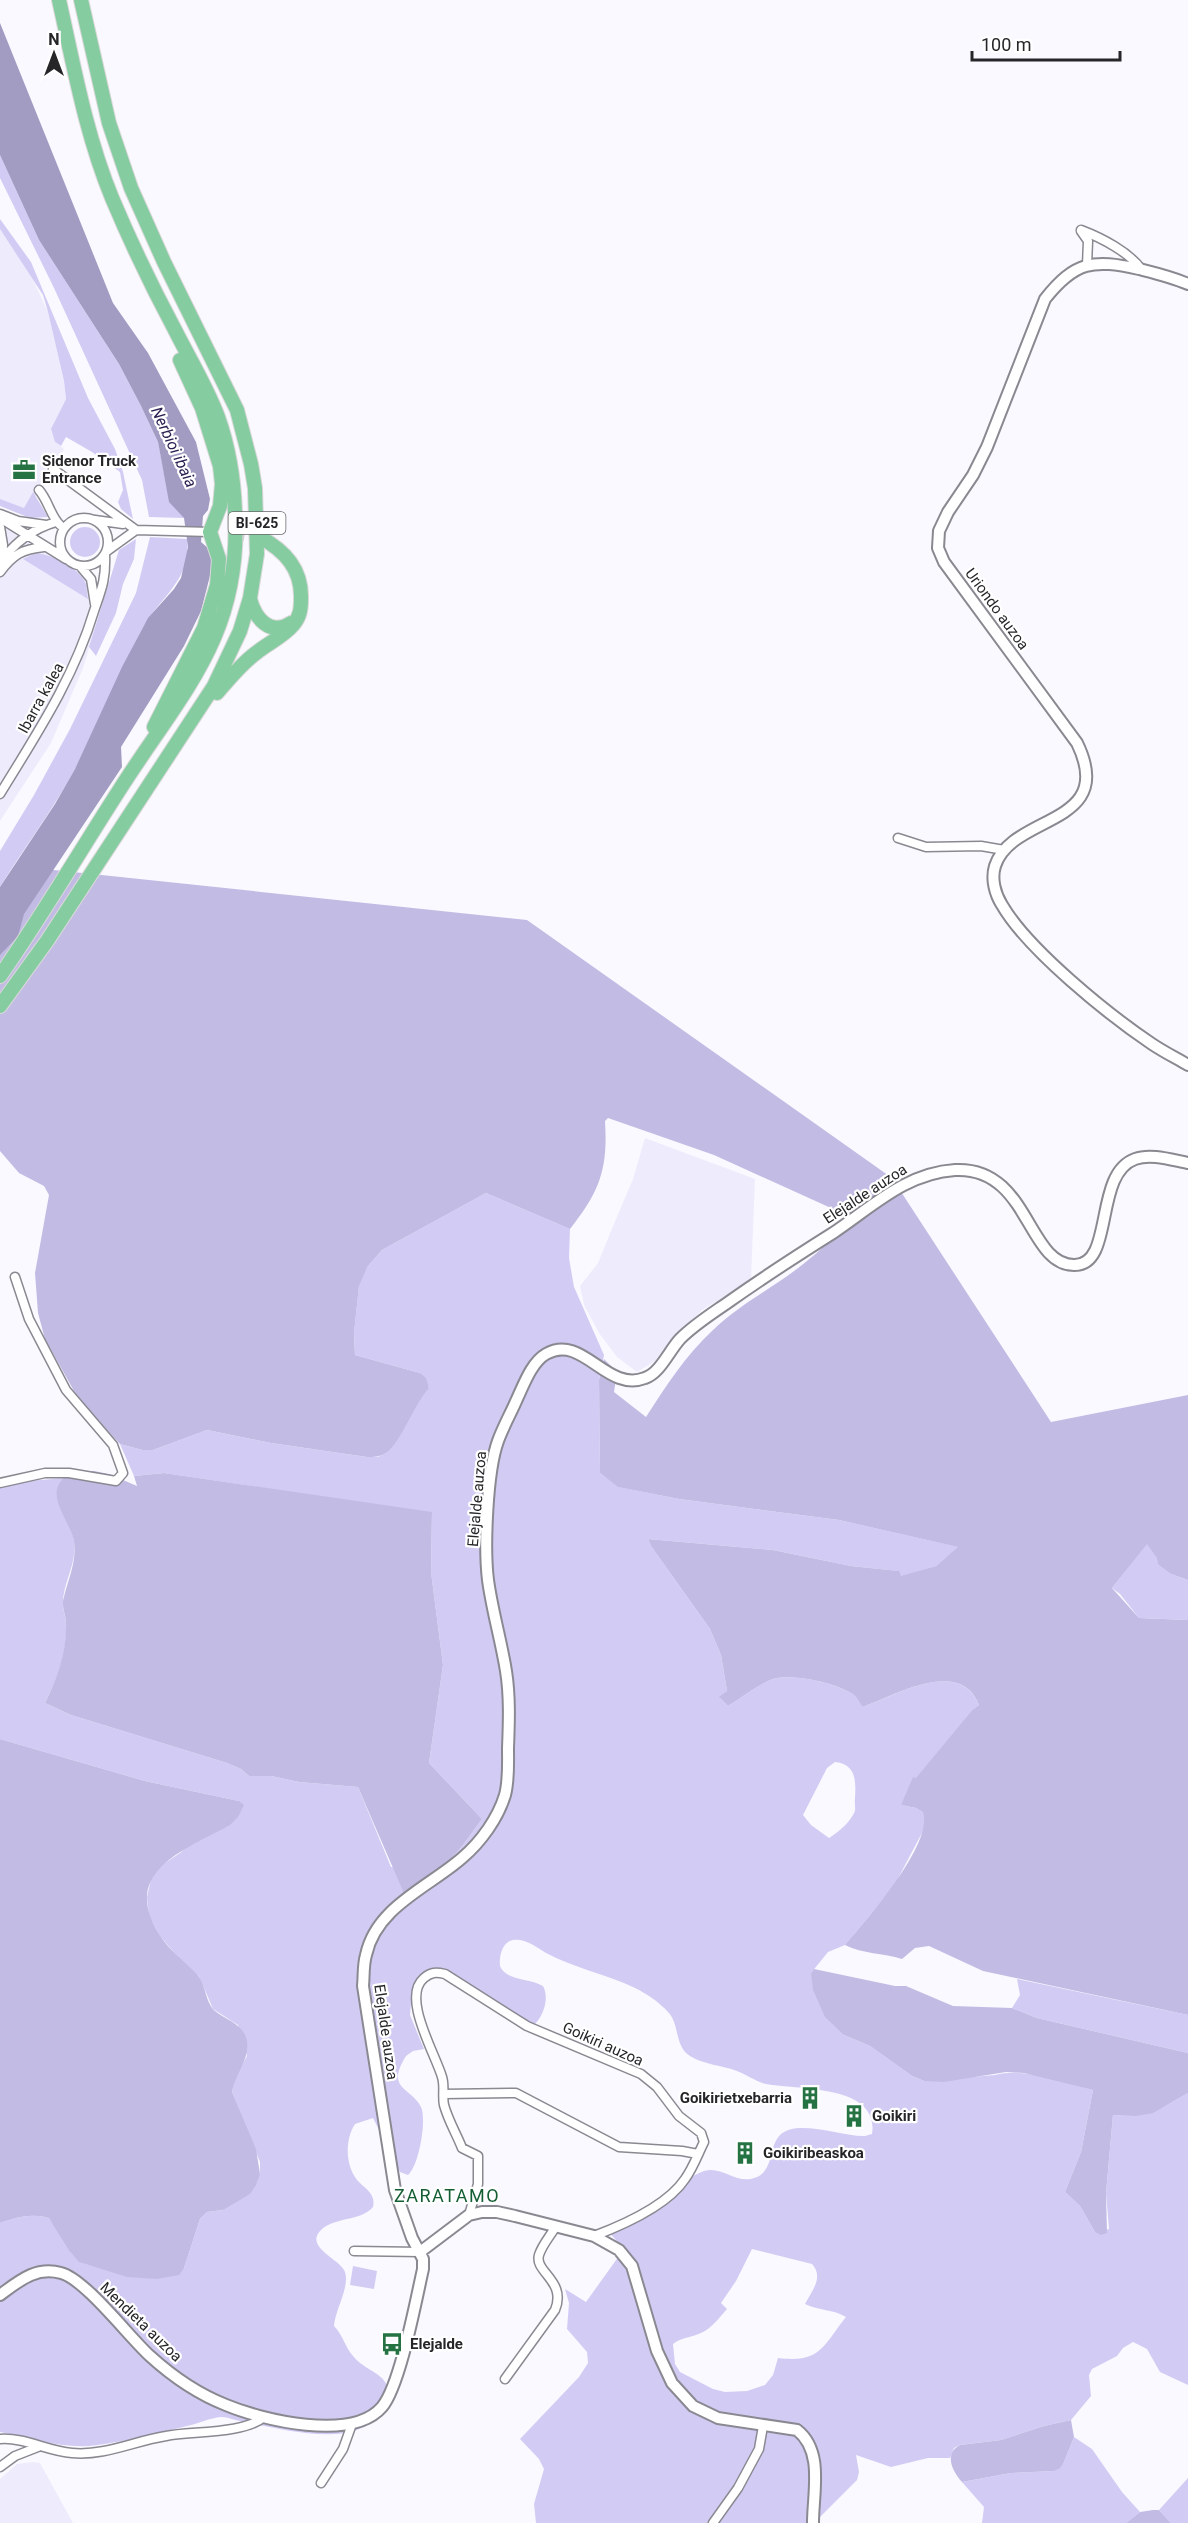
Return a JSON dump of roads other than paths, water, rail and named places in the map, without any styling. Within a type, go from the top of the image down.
[{"type":"main road","name":"BI-625","points":[[0,976],[132,771],[172,715],[207,653],[221,624],[230,593],[236,553],[231,467],[218,417],[111,195],[89,128],[59,0]]},
{"type":"main road","name":"BI-625","points":[[0,1006],[40,951],[149,782],[189,726],[226,662],[240,631],[250,598],[257,554],[255,488],[237,410],[164,262],[131,188],[109,123],[81,0]]},
{"type":"main road","points":[[128,234],[213,439],[222,484],[220,506],[210,532],[219,559],[217,585],[212,606],[204,628],[132,771]]},
{"type":"main road","points":[[210,532],[231,532]]},
{"type":"main road","points":[[189,726],[247,660],[287,631],[298,619],[301,606],[299,574],[287,556],[260,537]]},
{"type":"main road","points":[[250,598],[253,611],[264,625],[276,628],[286,627],[298,619]]},
{"type":"street","points":[[1142,270],[1136,261],[1097,236],[1081,230],[1088,241],[1087,265],[1109,262],[1188,284]]},
{"type":"street","name":"Uriondo auzoa","points":[[1004,850],[1012,842],[1067,812],[1081,795],[1087,776],[1084,758],[1077,743],[944,562],[938,548],[939,531],[987,447],[1045,299],[1059,282],[1087,265]]},
{"type":"street","points":[[52,469],[136,530],[210,532]]},
{"type":"street","points":[[39,490],[48,500],[56,522],[64,528]]},
{"type":"street","points":[[0,516],[26,536],[80,566],[95,564],[106,552],[136,530]]},
{"type":"street","points":[[0,516],[46,525]]},
{"type":"street","points":[[68,560],[63,554],[60,541],[64,528],[78,519],[127,525]]},
{"type":"street","points":[[94,520],[100,524],[108,536],[106,552]]},
{"type":"street","points":[[1,561],[17,542],[46,525],[56,522]]},
{"type":"street","points":[[0,527],[3,545],[1,561]]},
{"type":"street","points":[[0,572],[17,553],[45,547]]},
{"type":"street","name":"Ibarra kalea","points":[[0,794],[59,696],[87,635],[105,583],[106,552]]},
{"type":"street","name":"Ibarra kalea","points":[[80,566],[87,572],[93,587],[95,610]]},
{"type":"street","points":[[898,838],[926,848],[981,846],[1004,850],[994,868],[995,892],[1016,925],[1050,960],[1100,1004],[1153,1045],[1188,1065]]},
{"type":"street","name":"Elejalde auzoa","points":[[352,2424],[369,2417],[381,2408],[393,2389],[423,2269],[420,2252],[395,2190],[363,1986],[366,1953],[380,1924],[398,1906],[474,1847],[496,1816],[505,1794],[508,1772],[507,1676],[488,1579],[486,1542],[493,1460],[498,1442],[529,1375],[548,1352],[568,1350],[578,1352],[620,1380],[641,1380],[651,1376],[681,1338],[706,1318],[917,1177],[959,1170],[982,1173],[996,1179],[1007,1190],[1038,1239],[1059,1262],[1069,1266],[1081,1265],[1097,1250],[1111,1188],[1117,1173],[1125,1164],[1136,1158],[1148,1157],[1188,1163]]},
{"type":"street","points":[[0,1483],[45,1473],[69,1473],[116,1481],[123,1473],[113,1445],[66,1390],[28,1319],[15,1277]]},
{"type":"street","name":"Goikiri auzoa","points":[[444,2094],[443,2080],[416,2006],[414,1990],[428,1974],[437,1972],[445,1974],[527,2026],[641,2074],[657,2087],[679,2116],[701,2133],[704,2142],[698,2154]]},
{"type":"street","points":[[469,2215],[478,2184],[478,2156],[462,2148],[444,2105],[444,2094],[516,2093],[619,2148],[698,2154],[685,2180],[673,2192],[648,2211],[594,2236]]},
{"type":"street","points":[[354,2250],[420,2252],[469,2215],[497,2212],[594,2236],[619,2250],[632,2266],[657,2351],[672,2383],[693,2406],[718,2418],[797,2430],[807,2438],[814,2456],[813,2523]]},
{"type":"street","points":[[505,2379],[555,2310],[560,2299],[557,2289],[539,2261],[539,2254],[556,2226]]},
{"type":"street","name":"Mendieta auzoa","points":[[0,2295],[22,2277],[42,2272],[61,2273],[77,2281],[151,2357],[190,2387],[226,2405],[264,2417]]},
{"type":"street","points":[[1,2440],[23,2441],[38,2448],[72,2453],[108,2451],[164,2436],[241,2427],[259,2422],[264,2417],[329,2426],[352,2424],[343,2449],[321,2483]]},
{"type":"street","points":[[713,2523],[738,2488],[759,2449],[763,2426]]},
{"type":"street","points":[[0,2467],[15,2456],[38,2448]]},
{"type":"water","name":"Nerbioi ibaia","points":[[0,23],[113,303],[148,353],[196,442],[210,499],[208,510],[203,516],[201,542],[209,549],[213,564],[201,611],[184,646],[121,747],[122,767],[24,914],[18,936],[0,955],[0,887],[55,804],[75,769],[122,667],[148,618],[181,578],[188,547],[184,518],[169,502],[158,442],[141,406],[119,364],[39,240],[0,155]]},
{"type":"tunnel","points":[[231,532],[260,537]]},
{"type":"place","name":"Sidenor Truck Entrance","points":[[24,470]]},
{"type":"place","name":"Goikirietxebarria","points":[[810,2098]]},
{"type":"place","name":"Goikiri","points":[[854,2116]]},
{"type":"place","name":"Goikiribeaskoa","points":[[745,2153]]},
{"type":"place","name":"Elejalde","points":[[392,2344]]},
{"type":"district","name":"ZARATAMO","points":[[447,2195]]}]
